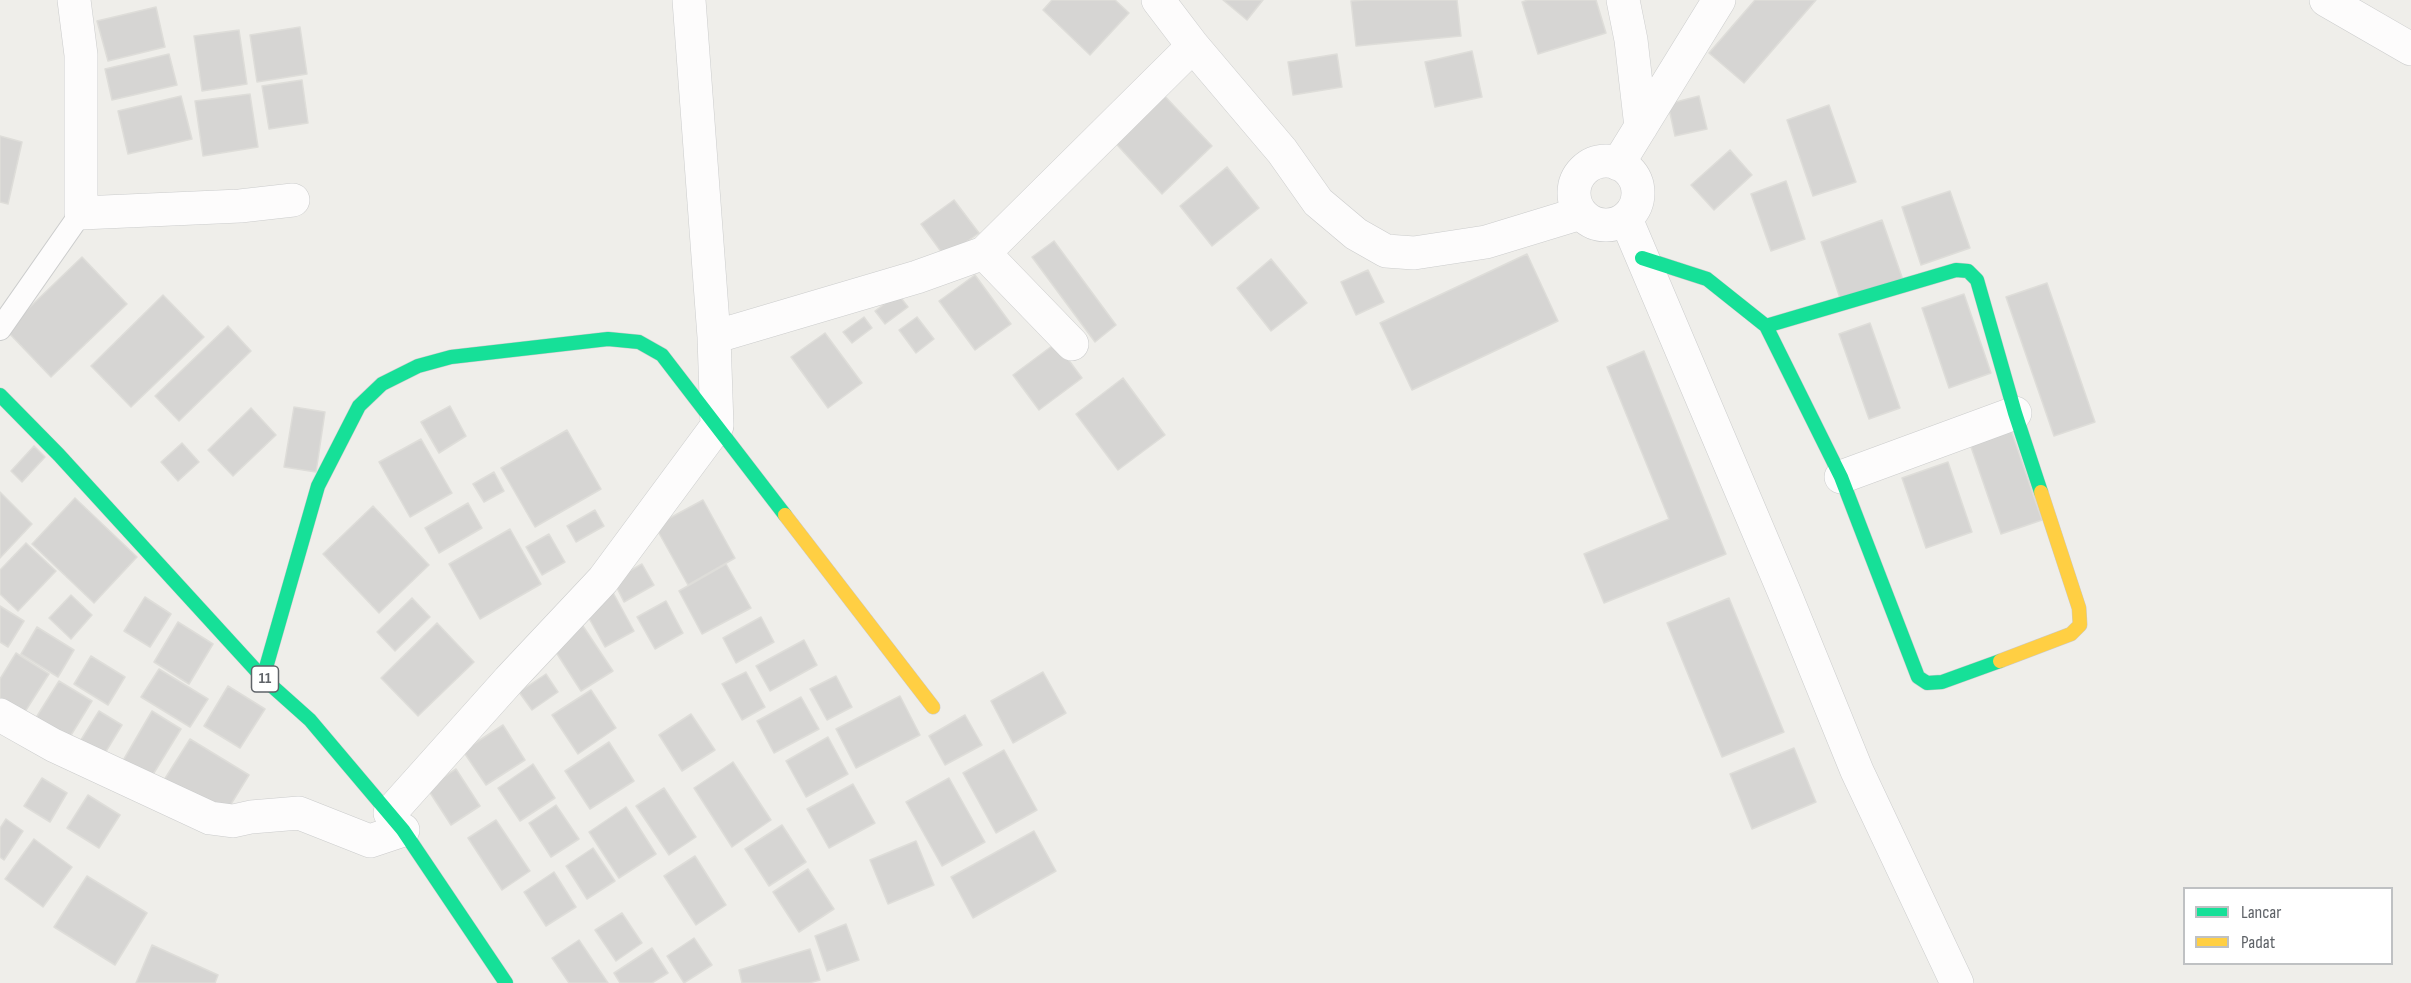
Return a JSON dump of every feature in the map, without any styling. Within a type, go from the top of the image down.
[{"type":"main road","points":[[1642,258],[1707,279],[1766,326],[1841,477],[1918,677],[1928,683],[1942,682],[2071,634],[2080,625],[2079,609],[2015,413],[1977,280],[1968,271],[1956,270],[1766,326]]},
{"type":"main road","points":[[263,678],[318,486],[359,406],[382,384],[418,366],[451,357],[608,339],[639,342],[662,355],[933,707]]},
{"type":"main road","name":"11","points":[[0,395],[59,455],[263,678],[310,720],[396,822],[506,983]]},
{"type":"street","points":[[74,0],[81,55],[81,213],[240,206],[293,200]]},
{"type":"street","points":[[0,715],[53,745],[210,818],[233,821],[251,817],[299,813],[370,841],[396,822],[509,680],[603,580],[717,426],[714,337],[689,0]]},
{"type":"street","points":[[1158,0],[1193,46],[1282,151],[1318,201],[1356,234],[1386,250],[1414,253],[1486,242],[1581,213]]},
{"type":"street","points":[[1623,0],[1631,40],[1641,127]]},
{"type":"street","points":[[1618,164],[1719,0]]},
{"type":"street","points":[[2326,0],[2411,49]]},
{"type":"street","points":[[714,337],[917,277],[984,253],[1193,46]]},
{"type":"street","points":[[1611,161],[1626,168],[1636,182],[1634,209],[1626,219],[1614,224],[1602,225],[1590,221],[1581,213],[1575,201],[1575,189],[1578,177],[1587,167],[1598,162],[1611,161]]},
{"type":"street","points":[[1626,219],[1785,594],[1857,771],[1957,983]]},
{"type":"street","points":[[984,253],[1072,344]]},
{"type":"street","points":[[1841,477],[2015,413]]},
{"type":"lane","points":[[0,329],[81,213]]},
{"type":"building","points":[[1052,0],[1115,0],[1129,13],[1090,55],[1043,10]]},
{"type":"building","points":[[1223,0],[1263,0],[1247,20]]},
{"type":"building","points":[[1457,0],[1461,36],[1356,46],[1351,1]]},
{"type":"building","points":[[1528,0],[1596,0],[1606,33],[1538,54],[1522,2]]},
{"type":"building","points":[[1755,0],[1816,0],[1744,83],[1709,53]]},
{"type":"building","points":[[156,7],[165,47],[108,61],[97,21]]},
{"type":"building","points":[[300,27],[307,74],[257,82],[250,35]]},
{"type":"building","points":[[239,30],[247,84],[202,91],[194,36]]},
{"type":"building","points":[[1472,51],[1482,97],[1435,107],[1425,62]]},
{"type":"building","points":[[169,54],[177,85],[112,100],[105,69]]},
{"type":"building","points":[[1337,54],[1342,87],[1293,95],[1288,62]]},
{"type":"building","points":[[302,80],[308,123],[269,129],[262,86]]},
{"type":"building","points":[[1159,90],[1212,146],[1162,194],[1110,137]]},
{"type":"building","points":[[250,94],[258,147],[203,156],[195,101]]},
{"type":"building","points":[[181,96],[192,139],[128,154],[118,111]]},
{"type":"building","points":[[1699,96],[1707,129],[1675,136],[1668,104]]},
{"type":"building","points":[[1829,105],[1856,182],[1813,196],[1787,120]]},
{"type":"building","points":[[0,136],[22,142],[8,204],[0,202]]},
{"type":"building","points":[[1730,150],[1752,175],[1714,210],[1691,185]]},
{"type":"building","points":[[1227,167],[1259,208],[1212,246],[1180,206]]},
{"type":"building","points":[[1786,181],[1805,239],[1771,251],[1751,194]]},
{"type":"building","points":[[1950,191],[1970,248],[1921,265],[1902,207]]},
{"type":"building","points":[[954,200],[979,233],[945,257],[921,224]]},
{"type":"building","points":[[1882,220],[1903,280],[1841,301],[1821,242]]},
{"type":"building","points":[[1054,241],[1116,325],[1095,342],[1032,257]]},
{"type":"building","points":[[1527,254],[1558,321],[1412,390],[1380,323]]},
{"type":"building","points":[[82,257],[127,304],[51,377],[6,330]]},
{"type":"building","points":[[1271,259],[1307,303],[1271,331],[1237,288]]},
{"type":"building","points":[[1368,270],[1384,302],[1356,315],[1341,282]]},
{"type":"building","points":[[975,275],[1011,324],[975,350],[939,301]]},
{"type":"building","points":[[2047,283],[2095,422],[2054,436],[2006,297]]},
{"type":"building","points":[[898,294],[908,307],[885,324],[875,311]]},
{"type":"building","points":[[1964,294],[1991,373],[1949,388],[1922,308]]},
{"type":"building","points":[[163,295],[204,337],[131,407],[91,366]]},
{"type":"building","points":[[864,317],[872,328],[852,343],[843,332]]},
{"type":"building","points":[[917,317],[934,339],[916,353],[899,330]]},
{"type":"building","points":[[1870,323],[1900,408],[1869,419],[1839,334]]},
{"type":"building","points":[[228,326],[251,351],[179,421],[155,396]]},
{"type":"building","points":[[825,333],[862,383],[828,408],[791,357]]},
{"type":"building","points":[[1056,343],[1082,378],[1039,410],[1013,375]]},
{"type":"building","points":[[1644,351],[1726,554],[1604,603],[1584,554],[1669,519],[1607,367]]},
{"type":"building","points":[[1123,378],[1165,435],[1118,470],[1076,414]]},
{"type":"building","points":[[450,406],[466,436],[439,453],[421,422]]},
{"type":"building","points":[[294,407],[325,412],[316,472],[284,467]]},
{"type":"building","points":[[251,408],[276,435],[233,476],[208,450]]},
{"type":"building","points":[[567,430],[601,489],[535,527],[501,468]]},
{"type":"building","points":[[2011,430],[2042,520],[2001,534],[1970,444]]},
{"type":"building","points":[[421,439],[452,493],[410,517],[379,462]]},
{"type":"building","points":[[182,443],[199,462],[178,481],[161,462]]},
{"type":"building","points":[[34,446],[45,457],[22,482],[11,471]]},
{"type":"building","points":[[1948,462],[1972,532],[1926,548],[1902,478]]},
{"type":"building","points":[[494,472],[504,491],[484,502],[473,484]]},
{"type":"building","points":[[0,492],[32,524],[0,558]]},
{"type":"building","points":[[75,498],[137,557],[94,603],[32,544]]},
{"type":"building","points":[[703,500],[735,558],[688,585],[655,526]]},
{"type":"building","points":[[468,503],[482,528],[439,553],[425,528]]},
{"type":"building","points":[[373,506],[429,565],[379,613],[323,554]]},
{"type":"building","points":[[595,510],[604,526],[576,542],[567,526]]},
{"type":"building","points":[[510,529],[541,584],[480,619],[449,564]]},
{"type":"building","points":[[549,534],[565,562],[542,575],[526,547]]},
{"type":"building","points":[[26,543],[56,571],[18,611],[0,594],[0,570]]},
{"type":"building","points":[[642,564],[654,585],[624,602],[613,580]]},
{"type":"building","points":[[726,564],[751,608],[702,634],[679,591]]},
{"type":"building","points":[[610,587],[634,631],[605,647],[581,604]]},
{"type":"building","points":[[71,595],[92,615],[71,639],[49,618]]},
{"type":"building","points":[[145,597],[171,614],[150,647],[124,631]]},
{"type":"building","points":[[412,598],[430,617],[395,651],[377,632]]},
{"type":"building","points":[[1729,598],[1784,732],[1722,757],[1667,623]]},
{"type":"building","points":[[666,601],[683,633],[655,649],[637,617]]},
{"type":"building","points":[[0,606],[24,621],[8,647],[0,642]]},
{"type":"building","points":[[761,617],[774,642],[736,663],[723,638]]},
{"type":"building","points":[[178,622],[213,644],[189,684],[154,662]]},
{"type":"building","points":[[437,623],[474,662],[418,716],[381,678]]},
{"type":"building","points":[[583,626],[613,671],[581,691],[552,646]]},
{"type":"building","points":[[37,627],[74,650],[58,677],[21,654]]},
{"type":"building","points":[[804,640],[817,665],[770,691],[756,666]]},
{"type":"building","points":[[16,653],[49,674],[21,718],[0,705],[0,679]]},
{"type":"building","points":[[91,656],[125,677],[108,705],[74,684]]},
{"type":"building","points":[[159,669],[208,699],[190,727],[141,697]]},
{"type":"building","points":[[746,672],[765,707],[742,720],[722,684]]},
{"type":"building","points":[[1043,672],[1066,713],[1013,743],[991,701]]},
{"type":"building","points":[[546,674],[558,692],[532,710],[519,692]]},
{"type":"building","points":[[836,676],[852,707],[827,720],[810,689]]},
{"type":"building","points":[[59,681],[92,701],[65,745],[32,724]]},
{"type":"building","points":[[228,686],[265,709],[240,748],[204,726]]},
{"type":"building","points":[[591,690],[616,728],[578,754],[552,715]]},
{"type":"building","points":[[900,696],[920,735],[856,768],[836,729]]},
{"type":"building","points":[[801,697],[819,729],[774,753],[757,721]]},
{"type":"building","points":[[99,711],[122,725],[102,758],[79,743]]},
{"type":"building","points":[[152,711],[181,729],[149,781],[121,764]]},
{"type":"building","points":[[691,714],[715,750],[682,771],[659,735]]},
{"type":"building","points":[[965,715],[982,745],[945,765],[929,736]]},
{"type":"building","points":[[503,725],[525,760],[486,785],[463,751]]},
{"type":"building","points":[[828,737],[848,774],[806,797],[786,761]]},
{"type":"building","points":[[190,739],[249,775],[223,817],[164,780]]},
{"type":"building","points":[[609,742],[634,781],[590,809],[565,771]]},
{"type":"building","points":[[1794,748],[1816,802],[1752,829],[1730,774]]},
{"type":"building","points":[[1004,750],[1037,810],[996,833],[963,773]]},
{"type":"building","points":[[733,762],[771,820],[732,847],[694,788]]},
{"type":"building","points":[[533,764],[555,798],[520,821],[498,788]]},
{"type":"building","points":[[456,769],[480,806],[451,825],[427,788]]},
{"type":"building","points":[[42,778],[67,793],[50,822],[24,806]]},
{"type":"building","points":[[949,778],[985,842],[942,866],[906,802]]},
{"type":"building","points":[[853,784],[875,823],[829,848],[807,809]]},
{"type":"building","points":[[664,788],[696,837],[669,855],[636,806]]},
{"type":"building","points":[[88,795],[120,815],[99,848],[67,828]]},
{"type":"building","points":[[556,805],[579,839],[551,857],[529,823]]},
{"type":"building","points":[[626,807],[656,854],[619,878],[589,832]]},
{"type":"building","points":[[6,819],[23,831],[4,860],[0,857],[0,828]]},
{"type":"building","points":[[496,820],[530,871],[502,890],[468,838]]},
{"type":"building","points":[[782,825],[806,862],[769,886],[745,849]]},
{"type":"building","points":[[1034,831],[1056,871],[973,918],[951,877]]},
{"type":"building","points":[[34,839],[72,867],[43,907],[5,879]]},
{"type":"building","points":[[916,841],[934,885],[888,904],[870,860]]},
{"type":"building","points":[[593,848],[615,881],[587,899],[566,866]]},
{"type":"building","points":[[695,856],[726,905],[696,925],[664,876]]},
{"type":"building","points":[[808,869],[834,909],[799,932],[773,892]]},
{"type":"building","points":[[554,872],[576,907],[546,926],[524,892]]},
{"type":"building","points":[[87,876],[147,913],[115,965],[54,927]]},
{"type":"building","points":[[622,913],[642,943],[616,961],[595,930]]},
{"type":"building","points":[[846,924],[859,960],[827,971],[815,936]]},
{"type":"building","points":[[694,938],[712,965],[684,983],[667,956]]},
{"type":"building","points":[[579,940],[608,983],[569,983],[552,958]]},
{"type":"building","points":[[152,945],[218,975],[215,983],[136,983]]},
{"type":"building","points":[[652,948],[668,973],[652,983],[620,983],[614,973]]},
{"type":"building","points":[[810,949],[820,980],[809,983],[742,983],[739,970]]},
{"type":"traffic: fast","points":[[1642,258],[1707,279],[1766,326],[1841,477],[1918,677],[1927,683],[1942,682],[2000,661]]},
{"type":"traffic: fast","points":[[1766,326],[1956,270],[1968,271],[1977,280],[2015,413],[2041,492]]},
{"type":"traffic: fast","points":[[263,678],[318,486],[359,406],[382,384],[418,366],[451,357],[608,339],[639,342],[662,355],[785,515]]},
{"type":"traffic: fast","points":[[0,395],[59,455],[263,678],[310,720],[403,830],[506,983]]},
{"type":"traffic: slow","points":[[2000,661],[2071,634],[2080,625],[2079,608],[2041,492]]},
{"type":"traffic: slow","points":[[785,515],[933,707]]}]
